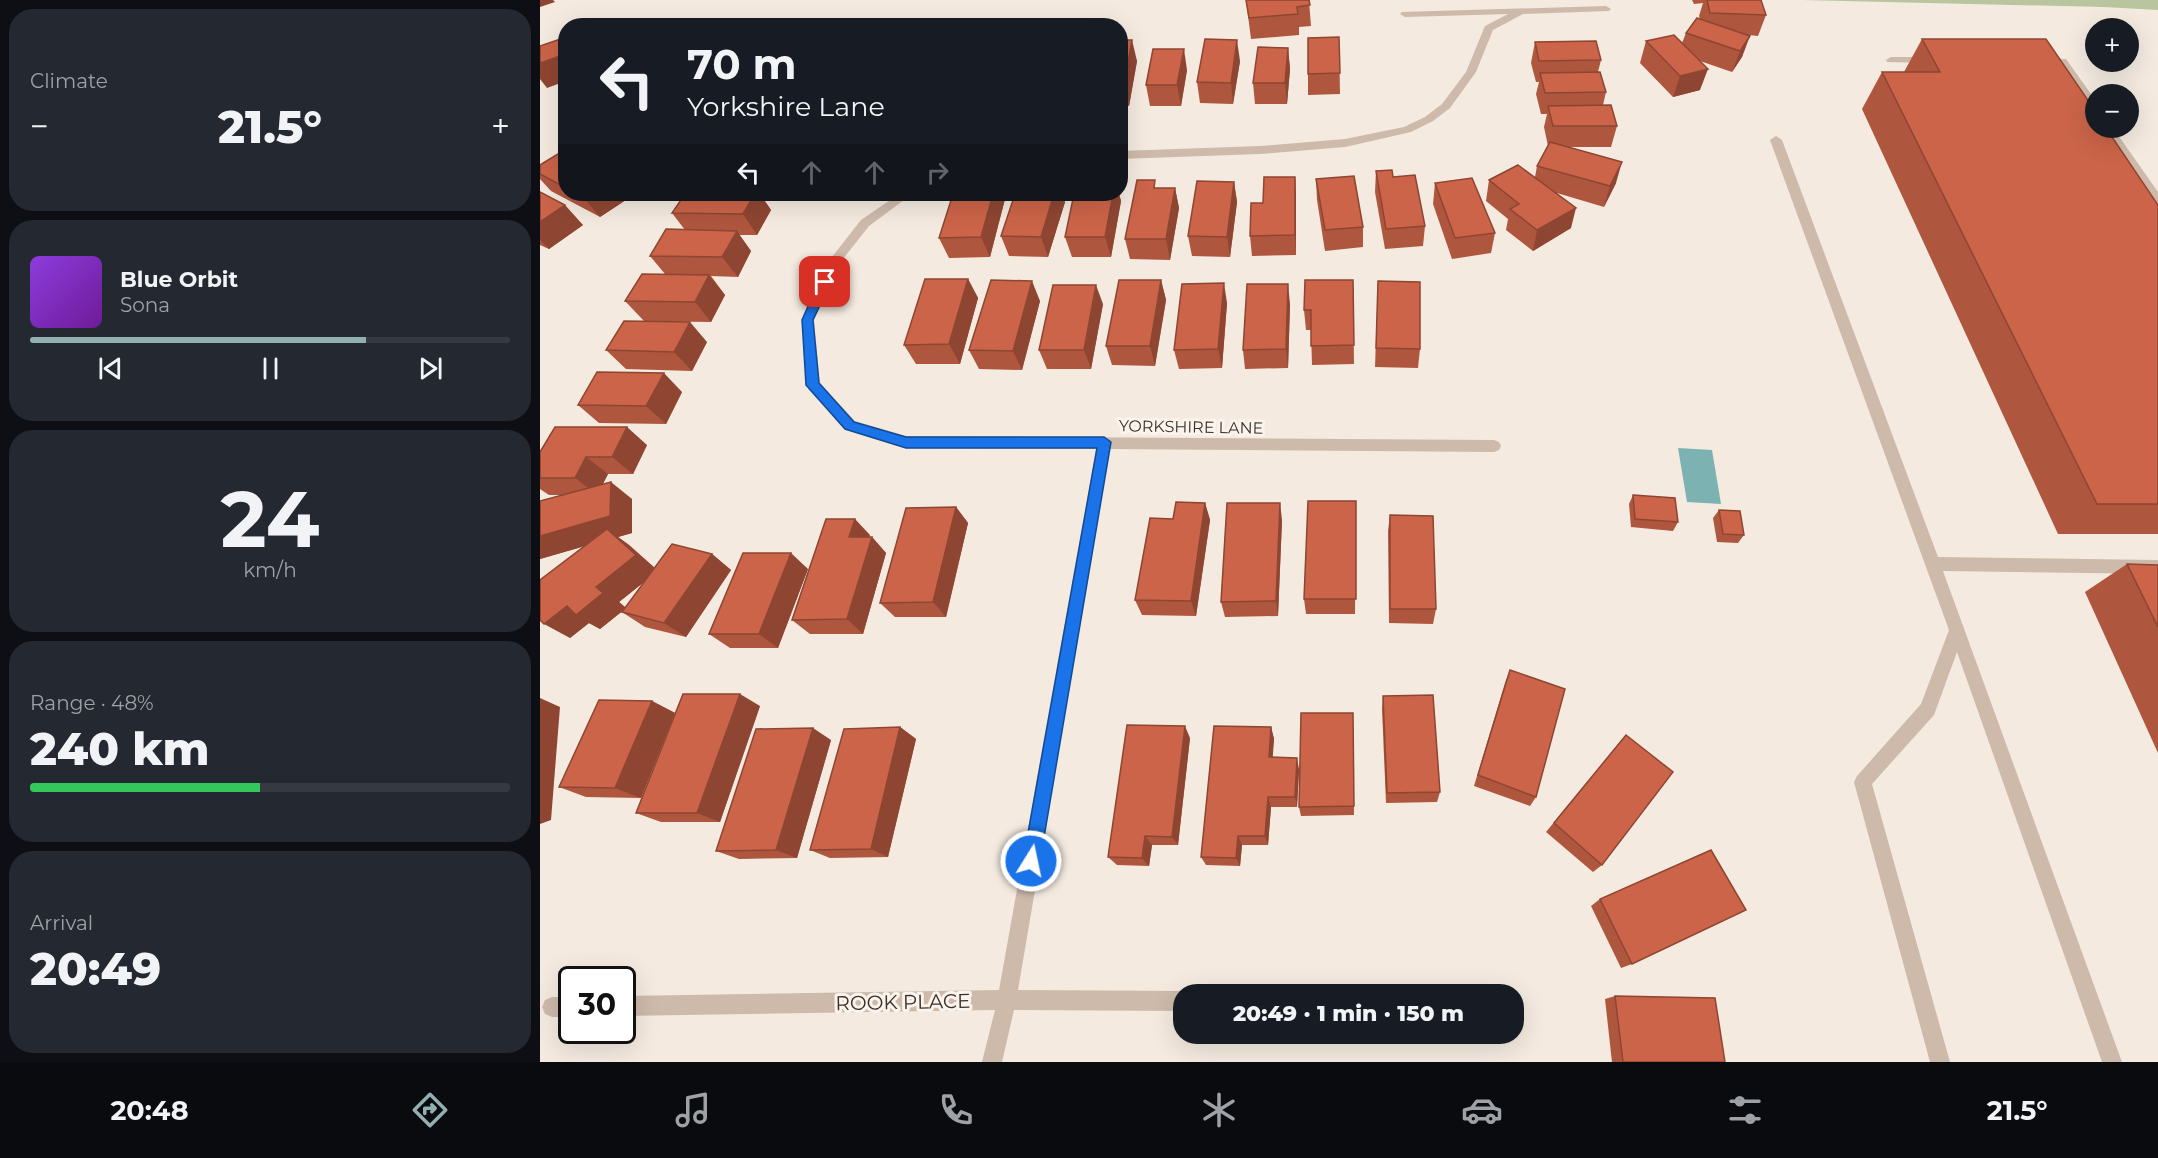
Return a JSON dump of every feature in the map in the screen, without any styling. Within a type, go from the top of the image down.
[{"type":"street","points":[[1405,14],[1606,9]]},
{"type":"street","points":[[1128,154],[1260,150],[1345,143],[1407,130],[1429,119],[1446,106],[1471,72],[1490,28],[1521,11]]},
{"type":"street","points":[[1891,60],[1937,60]]},
{"type":"street","points":[[2028,60],[2062,61],[2085,94]]},
{"type":"street","points":[[2115,138],[2158,201]]},
{"type":"street","points":[[1776,140],[1957,630],[2112,1062]]},
{"type":"street","name":"YORKSHIRE LANE","points":[[896,201],[865,223],[834,262],[808,320],[813,385],[850,425],[906,442],[1494,446]]},
{"type":"street","points":[[992,1062],[1007,1000],[1104,442]]},
{"type":"street","points":[[1932,564],[2158,567]]},
{"type":"street","points":[[1940,1062],[1863,782],[1928,709],[1957,630]]},
{"type":"street","name":"ROOK PLACE","points":[[636,1006],[1007,1000],[1173,1001]]},
{"type":"green space","points":[[1802,0],[2158,0],[2158,10],[2104,7]]},
{"type":"water","points":[[1678,448],[1712,450],[1721,504],[1687,502]]},
{"type":"building","points":[[1246,0],[1309,0],[1310,5],[1297,7],[1298,14],[1249,18]]},
{"type":"building","points":[[1707,0],[1761,0],[1766,15],[1710,13]]},
{"type":"building","points":[[1697,18],[1750,36],[1740,51],[1686,33]]},
{"type":"building","points":[[1674,35],[1708,69],[1680,76],[1646,41]]},
{"type":"building","points":[[1339,37],[1340,73],[1308,74],[1308,38]]},
{"type":"building","points":[[1205,39],[1237,40],[1231,83],[1197,82]]},
{"type":"building","points":[[1922,39],[2046,39],[2085,96],[2085,138],[2113,138],[2158,205],[2158,504],[2097,504],[1882,72],[1940,72]]},
{"type":"building","points":[[558,40],[558,57],[540,63],[540,46]]},
{"type":"building","points":[[1128,40],[1132,40],[1128,62]]},
{"type":"building","points":[[1596,41],[1601,60],[1539,61],[1535,42]]},
{"type":"building","points":[[1258,47],[1288,48],[1285,83],[1253,83]]},
{"type":"building","points":[[1153,49],[1184,49],[1177,85],[1146,85]]},
{"type":"building","points":[[1600,72],[1606,92],[1545,93],[1540,73]]},
{"type":"building","points":[[1611,105],[1617,126],[1553,126],[1548,106]]},
{"type":"building","points":[[1550,142],[1622,162],[1610,186],[1537,166]]},
{"type":"building","points":[[558,154],[558,184],[540,174],[540,165]]},
{"type":"building","points":[[1518,165],[1576,208],[1537,230],[1510,209],[1519,204],[1489,180]]},
{"type":"building","points":[[1392,170],[1393,177],[1415,175],[1425,226],[1386,229],[1376,171]]},
{"type":"building","points":[[1354,176],[1363,227],[1325,230],[1316,179]]},
{"type":"building","points":[[1264,177],[1295,177],[1295,235],[1250,236],[1251,203],[1263,203]]},
{"type":"building","points":[[1472,178],[1495,233],[1455,238],[1435,183]]},
{"type":"building","points":[[1137,180],[1155,180],[1154,188],[1175,188],[1166,239],[1125,239]]},
{"type":"building","points":[[1197,181],[1234,182],[1227,237],[1188,236]]},
{"type":"building","points":[[540,192],[565,205],[540,222]]},
{"type":"building","points":[[680,201],[751,201],[743,214],[672,213]]},
{"type":"building","points":[[951,201],[991,201],[981,237],[939,238]]},
{"type":"building","points":[[1013,201],[1052,201],[1041,237],[1001,236]]},
{"type":"building","points":[[1073,201],[1112,201],[1105,237],[1065,237]]},
{"type":"building","points":[[666,229],[737,231],[722,257],[650,256]]},
{"type":"building","points":[[642,274],[709,275],[695,302],[625,301]]},
{"type":"building","points":[[925,279],[968,279],[949,344],[904,345]]},
{"type":"building","points":[[991,280],[1032,281],[1013,351],[969,350]]},
{"type":"building","points":[[1119,280],[1161,280],[1150,346],[1106,346]]},
{"type":"building","points":[[1305,280],[1353,280],[1354,345],[1311,346],[1311,310],[1304,310]]},
{"type":"building","points":[[1378,281],[1420,282],[1420,349],[1376,348]]},
{"type":"building","points":[[1224,283],[1218,349],[1174,350],[1182,284]]},
{"type":"building","points":[[1247,284],[1288,284],[1286,349],[1243,350]]},
{"type":"building","points":[[1053,285],[1096,285],[1084,350],[1039,350]]},
{"type":"building","points":[[624,321],[690,322],[674,352],[606,350]]},
{"type":"building","points":[[597,372],[664,373],[646,406],[578,405]]},
{"type":"building","points":[[555,427],[627,427],[612,457],[586,457],[575,478],[540,478],[540,452]]},
{"type":"building","points":[[611,482],[610,516],[540,536],[540,501]]},
{"type":"building","points":[[1633,495],[1675,498],[1678,522],[1635,519]]},
{"type":"building","points":[[1308,501],[1356,501],[1356,599],[1304,599]]},
{"type":"building","points":[[1176,502],[1205,503],[1191,601],[1135,600],[1150,518],[1173,519]]},
{"type":"building","points":[[1227,503],[1280,503],[1276,601],[1221,602]]},
{"type":"building","points":[[956,507],[933,602],[880,603],[906,508]]},
{"type":"building","points":[[1719,510],[1740,511],[1744,535],[1723,534]]},
{"type":"building","points":[[1390,515],[1433,516],[1436,609],[1390,609]]},
{"type":"building","points":[[826,519],[855,519],[849,537],[872,537],[847,619],[792,620]]},
{"type":"building","points":[[607,529],[636,555],[596,587],[603,593],[576,615],[567,606],[544,624],[540,620],[540,580]]},
{"type":"building","points":[[672,544],[712,554],[664,623],[622,612]]},
{"type":"building","points":[[743,553],[791,553],[759,634],[709,634]]},
{"type":"building","points":[[2127,564],[2158,565],[2158,627]]},
{"type":"building","points":[[1510,670],[1565,689],[1536,797],[1478,775]]},
{"type":"building","points":[[683,694],[740,694],[697,813],[636,813]]},
{"type":"building","points":[[1433,695],[1440,792],[1387,793],[1383,696]]},
{"type":"building","points":[[599,700],[652,701],[615,788],[559,787]]},
{"type":"building","points":[[1301,713],[1353,713],[1354,806],[1299,807]]},
{"type":"building","points":[[1127,725],[1185,726],[1172,837],[1145,836],[1142,858],[1108,857]]},
{"type":"building","points":[[1214,726],[1271,727],[1269,757],[1297,758],[1295,797],[1268,797],[1265,836],[1238,836],[1236,858],[1201,857]]},
{"type":"building","points":[[900,727],[871,849],[810,850],[844,729]]},
{"type":"building","points":[[813,728],[776,850],[716,851],[756,729]]},
{"type":"building","points":[[1626,735],[1673,772],[1602,865],[1554,823]]},
{"type":"building","points":[[1711,850],[1746,910],[1632,964],[1600,899]]},
{"type":"building","points":[[1615,996],[1715,998],[1725,1062],[1623,1062]]},
{"type":"route","points":[[825,282],[808,320],[813,385],[850,425],[906,442],[1104,442],[1031,861]]}]
